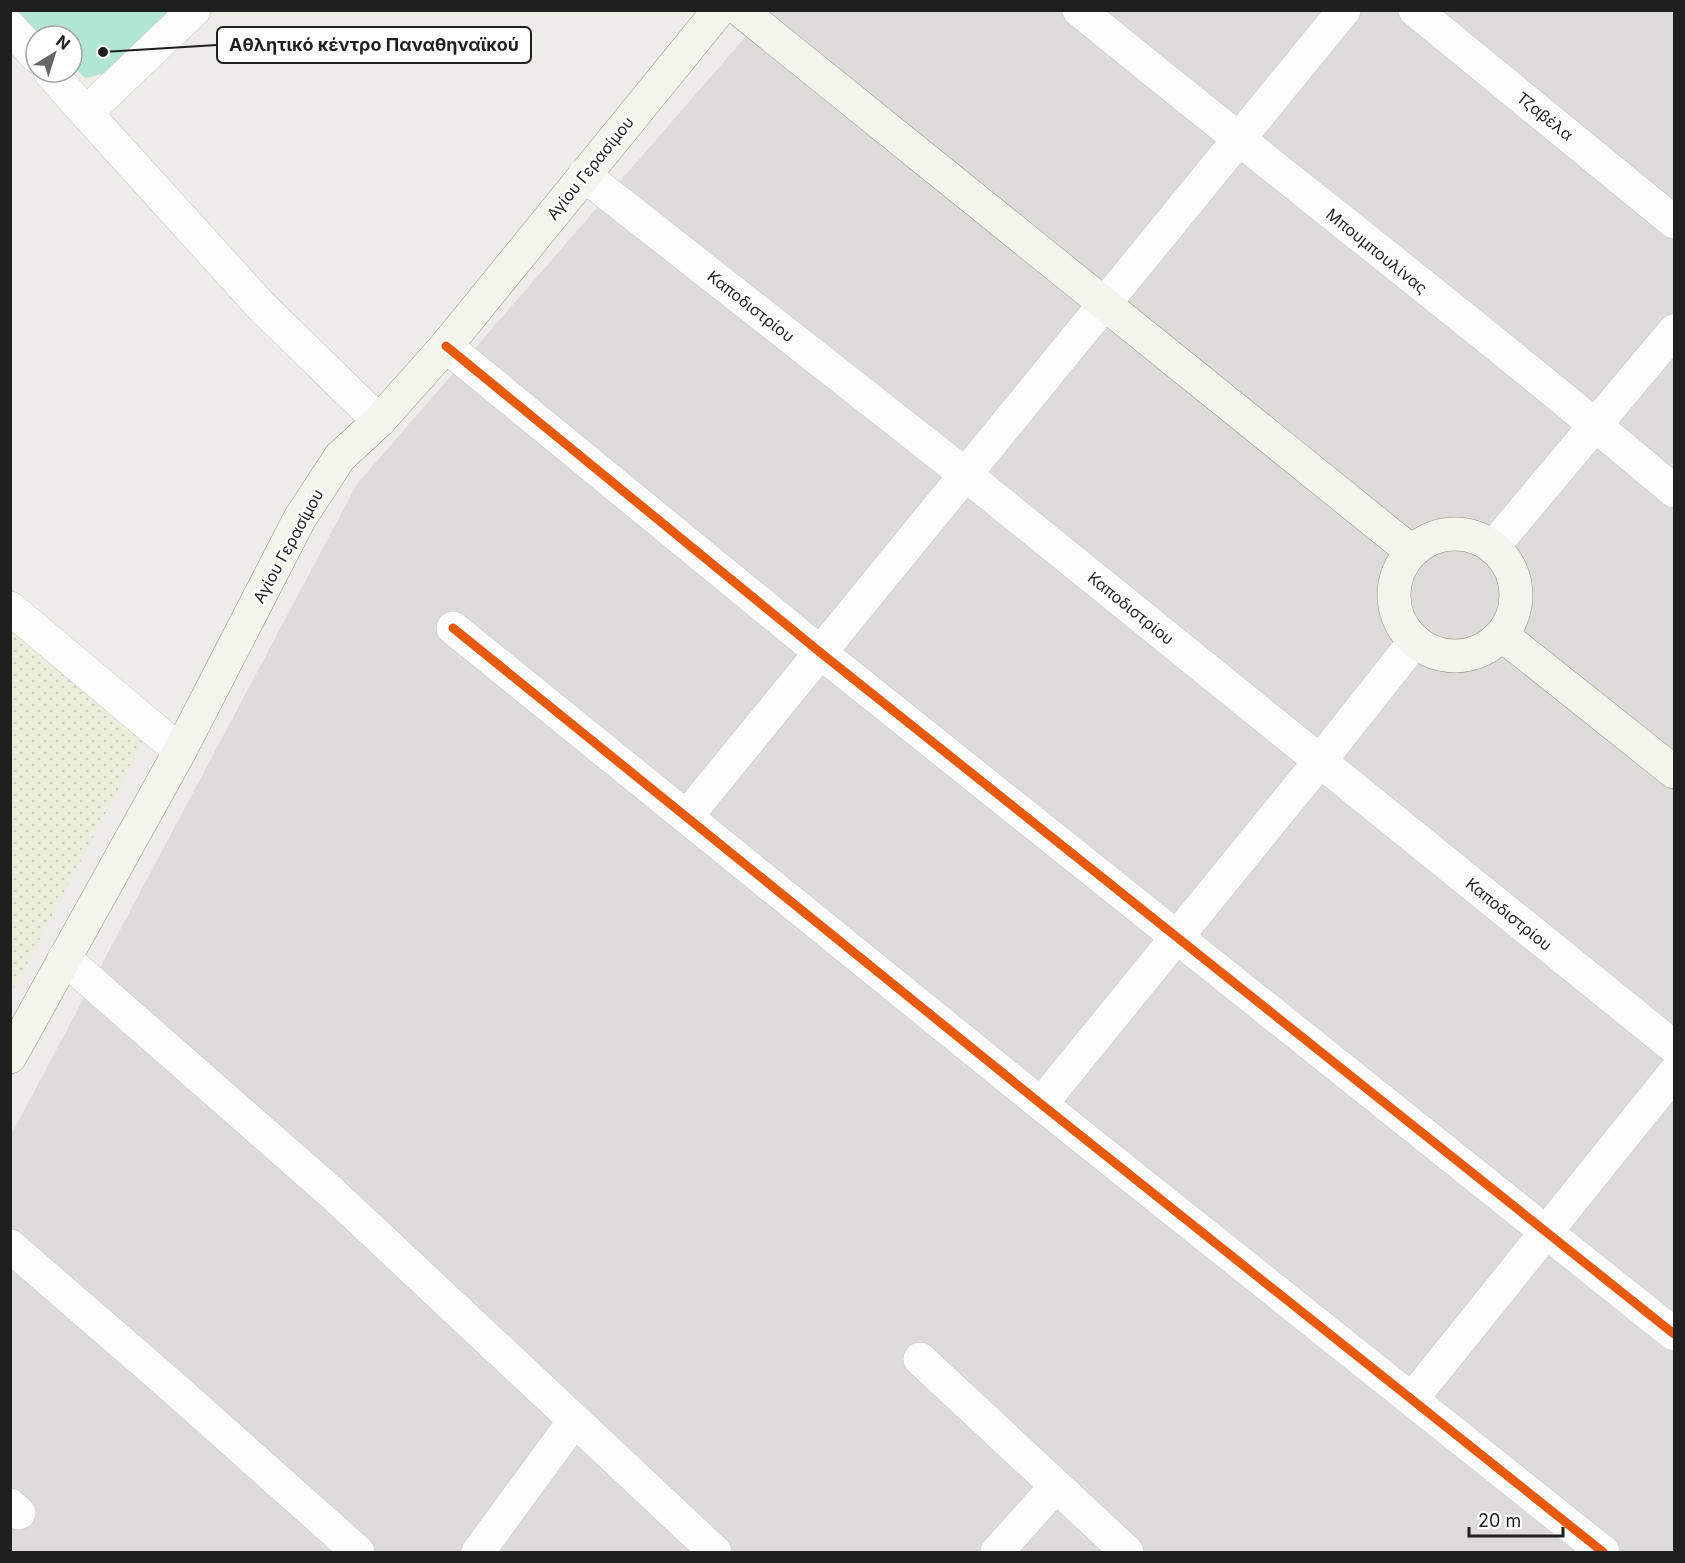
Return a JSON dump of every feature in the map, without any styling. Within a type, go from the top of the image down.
[{"type":"street","points":[[86,113],[194,10]]},
{"type":"street","name":"Αγίου Γερασίμου","points":[[10,1057],[180,751],[300,518],[340,458],[379,421],[446,346],[718,10]]},
{"type":"street","points":[[740,10],[1411,551]]},
{"type":"street","name":"Μπουμπουλίνας","points":[[1079,10],[1238,140],[1595,424],[1674,491]]},
{"type":"street","points":[[687,816],[1344,10]]},
{"type":"street","name":"Τζαβέλα","points":[[1415,10],[1674,222]]},
{"type":"street","points":[[10,27],[24,43]]},
{"type":"street","points":[[61,84],[261,306],[379,421]]},
{"type":"street","name":"Καποδιστρίου","points":[[584,175],[966,475],[1674,1047]]},
{"type":"street","points":[[1493,547],[1674,331]]},
{"type":"street","points":[[446,346],[821,653],[1674,1334]]},
{"type":"street","points":[[1447,534],[1474,536],[1493,547],[1508,563],[1516,588],[1514,614],[1502,635],[1487,647],[1464,656],[1437,653],[1414,641],[1398,618],[1394,588],[1399,568],[1411,551],[1423,542],[1447,534]]},
{"type":"street","points":[[10,608],[180,751]]},
{"type":"street","points":[[453,628],[1041,1104],[1412,1399],[1594,1550]]},
{"type":"street","points":[[1502,635],[1674,772]]},
{"type":"street","points":[[1041,1104],[1320,761],[1414,641]]},
{"type":"street","points":[[64,958],[332,1192],[716,1552]]},
{"type":"street","points":[[1412,1399],[1674,1073]]},
{"type":"street","points":[[10,1246],[358,1552]]},
{"type":"street","points":[[920,1359],[1126,1552]]},
{"type":"street","points":[[478,1552],[574,1421]]},
{"type":"street","points":[[997,1552],[1056,1486]]},
{"type":"shaded area","points":[[768,11],[1674,11],[1674,1552],[11,1552],[11,1135],[357,484]]},
{"type":"green space","points":[[18,11],[176,11],[116,70],[86,78],[84,76],[84,24],[29,24]]},
{"type":"green space","points":[[11,621],[145,738],[11,994]]},
{"type":"cycle path","points":[[446,346],[821,653],[1674,1334]]},
{"type":"cycle path","points":[[453,628],[1041,1104],[1603,1552]]},
{"type":"place","name":"Αθλητικό κέντρο Παναθηναϊκού","points":[[103,52]]}]
